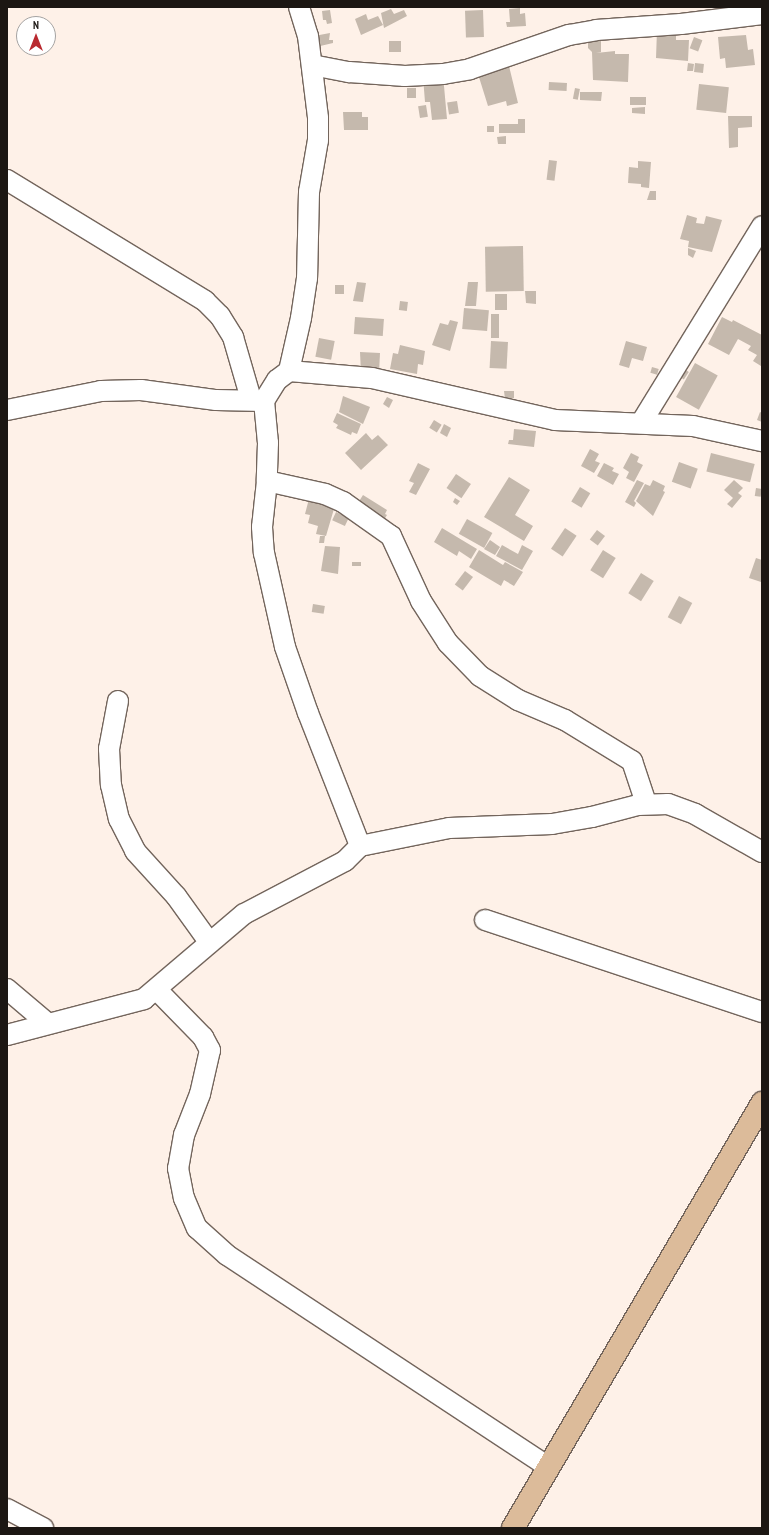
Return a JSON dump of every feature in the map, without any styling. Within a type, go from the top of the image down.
[{"type":"main road","points":[[513,1528],[762,1103]]},
{"type":"street","points":[[289,371],[307,278],[309,192],[318,140],[318,118],[312,65],[305,21],[299,7]]},
{"type":"street","points":[[312,65],[349,72],[405,76],[443,74],[470,69],[569,35],[596,30],[681,24],[761,14]]},
{"type":"street","points":[[7,180],[204,301],[220,316],[233,337],[258,400],[267,481],[262,527],[264,553],[285,647],[308,713],[360,846]]},
{"type":"street","points":[[641,423],[762,226]]},
{"type":"street","points":[[7,410],[101,391],[141,390],[216,400],[258,400],[277,380],[289,371],[372,378],[554,420],[693,426],[762,441]]},
{"type":"street","points":[[267,481],[325,494],[344,502],[391,536],[421,601],[448,643],[480,676],[518,700],[565,720],[632,761],[646,804]]},
{"type":"street","points":[[118,701],[109,749],[110,785],[119,819],[135,851],[176,896],[208,942]]},
{"type":"street","points":[[7,1034],[144,999],[157,990],[208,942],[244,914],[345,860],[360,846],[449,828],[552,824],[646,804],[668,804],[695,814],[762,852]]},
{"type":"street","points":[[485,920],[762,1012]]},
{"type":"street","points":[[7,989],[47,1023]]},
{"type":"street","points":[[157,990],[203,1037],[210,1050],[200,1094],[184,1135],[178,1168],[184,1198],[197,1228],[227,1255],[549,1467]]},
{"type":"street","points":[[7,1509],[42,1528]]},
{"type":"building","points":[[520,8],[520,14],[525,13],[526,26],[507,27],[506,22],[510,22],[509,9]]},
{"type":"building","points":[[391,9],[394,14],[404,10],[407,16],[384,28],[381,13]]},
{"type":"building","points":[[330,10],[332,23],[327,24],[326,20],[323,20],[322,11]]},
{"type":"building","points":[[483,10],[484,37],[466,38],[465,11]]},
{"type":"building","points":[[366,14],[368,20],[378,16],[383,25],[361,35],[355,19]]},
{"type":"building","points":[[657,30],[676,31],[676,40],[689,40],[688,61],[656,58]]},
{"type":"building","points":[[330,33],[329,40],[333,40],[333,43],[316,47],[314,36]]},
{"type":"building","points":[[746,35],[748,50],[753,49],[755,65],[726,68],[725,58],[720,59],[718,37]]},
{"type":"building","points":[[694,37],[702,40],[698,51],[690,48]]},
{"type":"building","points":[[588,40],[601,41],[601,52],[596,53],[615,51],[615,54],[629,54],[628,82],[593,80],[592,52],[588,48]]},
{"type":"building","points":[[389,41],[401,41],[401,52],[389,52]]},
{"type":"building","points":[[688,63],[694,64],[693,71],[687,71]]},
{"type":"building","points":[[695,63],[704,64],[703,73],[694,72]]},
{"type":"building","points":[[509,66],[518,103],[507,106],[506,101],[488,106],[478,74]]},
{"type":"building","points":[[443,75],[447,119],[432,120],[430,102],[425,102],[423,77]]},
{"type":"building","points":[[549,82],[567,83],[567,91],[549,90]]},
{"type":"building","points":[[699,84],[729,87],[726,113],[696,110]]},
{"type":"building","points":[[407,88],[416,88],[416,98],[407,98]]},
{"type":"building","points":[[575,88],[580,89],[578,100],[573,99]]},
{"type":"building","points":[[580,92],[602,92],[601,101],[580,100]]},
{"type":"building","points":[[630,97],[646,97],[646,105],[630,105]]},
{"type":"building","points":[[457,101],[459,113],[449,114],[447,103]]},
{"type":"building","points":[[426,105],[428,117],[420,118],[418,106]]},
{"type":"building","points":[[645,107],[645,114],[632,113],[632,108]]},
{"type":"building","points":[[343,112],[362,112],[362,117],[368,117],[368,130],[344,130]]},
{"type":"building","points":[[728,116],[752,116],[752,127],[738,128],[738,147],[729,148]]},
{"type":"building","points":[[518,119],[525,119],[525,133],[499,133],[499,124],[518,124]]},
{"type":"building","points":[[487,126],[494,126],[494,132],[487,132]]},
{"type":"building","points":[[506,136],[506,144],[498,144],[497,137]]},
{"type":"building","points":[[549,160],[557,161],[555,181],[547,180]]},
{"type":"building","points":[[638,161],[651,162],[649,188],[641,187],[641,184],[628,183],[629,167],[638,168]]},
{"type":"building","points":[[650,191],[656,191],[656,200],[647,200]]},
{"type":"building","points":[[687,215],[697,218],[696,223],[704,224],[706,216],[722,220],[712,252],[688,247],[689,241],[680,239]]},
{"type":"building","points":[[523,246],[524,291],[486,292],[485,247]]},
{"type":"building","points":[[688,248],[696,251],[693,258],[688,255]]},
{"type":"building","points":[[357,282],[366,283],[363,302],[353,301]]},
{"type":"building","points":[[468,282],[478,282],[476,306],[465,306]]},
{"type":"building","points":[[335,285],[344,285],[344,294],[335,294]]},
{"type":"building","points":[[525,291],[536,291],[536,304],[526,303]]},
{"type":"building","points":[[495,294],[507,294],[507,310],[495,310]]},
{"type":"building","points":[[400,301],[408,302],[407,311],[399,310]]},
{"type":"building","points":[[464,308],[489,310],[487,331],[462,329]]},
{"type":"building","points":[[491,314],[499,314],[499,338],[491,338]]},
{"type":"building","points":[[355,317],[384,319],[383,336],[354,334]]},
{"type":"building","points":[[722,317],[732,322],[733,320],[762,335],[761,366],[753,361],[757,355],[748,350],[751,346],[738,339],[729,355],[708,344]]},
{"type":"building","points":[[450,320],[458,322],[450,351],[432,345],[440,323],[448,325]]},
{"type":"building","points":[[319,338],[335,341],[331,360],[315,357]]},
{"type":"building","points":[[491,341],[508,342],[507,369],[490,368]]},
{"type":"building","points":[[626,341],[647,347],[643,361],[632,358],[629,368],[619,365]]},
{"type":"building","points":[[400,345],[425,351],[423,365],[418,364],[417,374],[390,369],[393,353],[398,354]]},
{"type":"building","points":[[360,352],[380,353],[379,373],[361,373]]},
{"type":"building","points":[[695,363],[718,376],[699,410],[676,397]]},
{"type":"building","points":[[652,367],[659,369],[657,375],[650,373]]},
{"type":"building","points":[[683,368],[689,372],[684,379],[678,375]]},
{"type":"building","points":[[504,391],[514,391],[514,398],[505,399]]},
{"type":"building","points":[[343,396],[370,407],[363,424],[339,412]]},
{"type":"building","points":[[387,397],[393,400],[389,408],[383,404]]},
{"type":"building","points":[[760,412],[762,413],[762,422],[757,420]]},
{"type":"building","points":[[337,413],[361,424],[357,434],[352,432],[351,435],[336,428],[338,425],[333,422]]},
{"type":"building","points":[[434,420],[442,425],[437,432],[429,428]]},
{"type":"building","points":[[444,424],[451,428],[447,437],[440,433]]},
{"type":"building","points":[[514,429],[536,431],[534,447],[508,444],[509,440],[513,440]]},
{"type":"building","points":[[366,433],[372,440],[378,435],[388,445],[361,470],[345,453]]},
{"type":"building","points":[[590,449],[599,454],[595,461],[600,463],[594,473],[581,466]]},
{"type":"building","points":[[631,453],[639,457],[637,462],[643,465],[634,482],[626,478],[629,472],[623,468]]},
{"type":"building","points":[[711,453],[755,464],[750,482],[706,471]]},
{"type":"building","points":[[679,462],[698,469],[691,489],[672,482]]},
{"type":"building","points":[[418,463],[430,469],[416,495],[409,492],[414,483],[409,481]]},
{"type":"building","points":[[604,463],[614,468],[612,471],[619,474],[613,485],[597,476]]},
{"type":"building","points":[[456,474],[471,484],[461,498],[446,488]]},
{"type":"building","points":[[509,477],[530,490],[515,515],[533,526],[524,541],[484,517]]},
{"type":"building","points":[[637,480],[644,483],[634,501],[636,503],[634,507],[625,502]]},
{"type":"building","points":[[653,480],[665,486],[663,491],[665,492],[653,516],[636,501],[645,484],[650,486]]},
{"type":"building","points":[[734,480],[743,488],[738,493],[742,496],[732,508],[727,504],[733,498],[724,490]]},
{"type":"building","points":[[580,487],[590,493],[582,508],[571,502]]},
{"type":"building","points":[[756,488],[762,489],[761,497],[755,496]]},
{"type":"building","points":[[310,495],[336,502],[326,536],[316,534],[318,526],[308,523],[310,515],[305,514]]},
{"type":"building","points":[[363,495],[387,510],[385,514],[387,515],[382,523],[356,506]]},
{"type":"building","points":[[455,498],[460,501],[457,505],[453,502]]},
{"type":"building","points":[[336,512],[349,518],[345,526],[332,520]]},
{"type":"building","points":[[467,519],[492,533],[484,548],[459,534]]},
{"type":"building","points":[[442,528],[477,549],[471,559],[459,551],[457,556],[434,542]]},
{"type":"building","points":[[565,528],[577,536],[563,557],[551,549]]},
{"type":"building","points":[[597,530],[605,536],[598,546],[590,540]]},
{"type":"building","points":[[320,536],[325,536],[324,543],[319,543]]},
{"type":"building","points":[[490,540],[500,547],[495,555],[484,549]]},
{"type":"building","points":[[502,545],[518,554],[522,545],[533,551],[522,570],[496,556]]},
{"type":"building","points":[[325,546],[340,547],[338,574],[321,571]]},
{"type":"building","points":[[479,550],[503,565],[505,562],[523,572],[514,586],[504,580],[501,586],[469,567]]},
{"type":"building","points":[[603,550],[616,558],[603,578],[590,570]]},
{"type":"building","points":[[756,558],[762,560],[761,582],[749,578]]},
{"type":"building","points":[[352,562],[361,562],[361,566],[352,566]]},
{"type":"building","points":[[465,571],[473,577],[463,591],[455,585]]},
{"type":"building","points":[[641,573],[654,581],[641,601],[628,593]]},
{"type":"building","points":[[679,596],[692,603],[681,624],[668,617]]},
{"type":"building","points":[[313,604],[325,606],[324,614],[312,612]]}]
